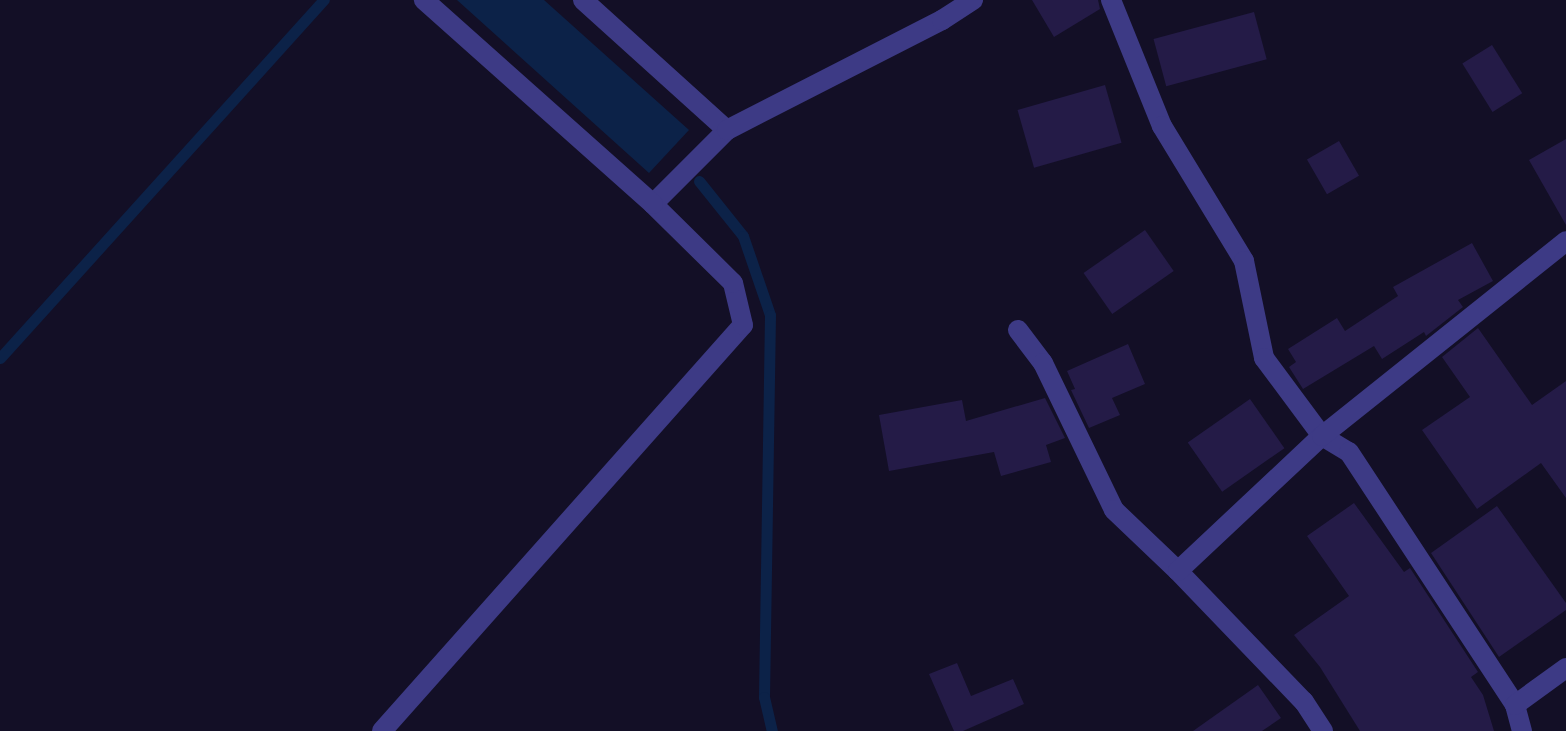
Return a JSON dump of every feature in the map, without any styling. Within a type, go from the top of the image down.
[{"type":"street","points":[[382,731],[743,325],[733,283],[653,204],[424,0]]},
{"type":"street","points":[[583,0],[727,130]]},
{"type":"street","points":[[653,204],[727,130],[942,20],[973,0]]},
{"type":"street","points":[[1111,0],[1162,126],[1244,261],[1264,358],[1322,436],[1349,452],[1515,705],[1522,731]]},
{"type":"street","points":[[1178,571],[1322,436],[1566,241]]},
{"type":"street","points":[[1018,330],[1043,363],[1114,510],[1178,571],[1304,702],[1323,731]]},
{"type":"street","points":[[1515,705],[1566,668]]},
{"type":"water","points":[[457,0],[544,0],[689,130],[649,173]]},
{"type":"building","points":[[1032,0],[1098,0],[1100,9],[1054,37]]},
{"type":"building","points":[[1254,12],[1267,59],[1166,86],[1154,39]]},
{"type":"building","points":[[1492,45],[1522,93],[1493,112],[1462,64]]},
{"type":"building","points":[[1105,85],[1122,143],[1034,168],[1018,110]]},
{"type":"building","points":[[1566,139],[1566,225],[1529,160]]},
{"type":"building","points":[[1339,141],[1359,176],[1327,194],[1307,160]]},
{"type":"building","points":[[1145,230],[1174,271],[1112,314],[1084,273]]},
{"type":"building","points":[[1472,243],[1493,281],[1458,300],[1463,307],[1426,336],[1424,332],[1382,359],[1374,346],[1303,389],[1289,367],[1296,362],[1288,349],[1337,318],[1345,331],[1398,296],[1393,287]]},
{"type":"building","points":[[1478,328],[1532,405],[1566,381],[1566,498],[1541,463],[1477,509],[1422,430],[1470,397],[1442,357]]},
{"type":"building","points":[[1128,344],[1145,384],[1112,398],[1120,415],[1089,428],[1071,390],[1075,389],[1067,371]]},
{"type":"building","points":[[1045,398],[1065,438],[1046,445],[1051,462],[1001,476],[994,452],[889,471],[879,415],[962,400],[966,421]]},
{"type":"building","points":[[1250,399],[1284,448],[1222,492],[1188,443]]},
{"type":"building","points":[[1354,503],[1404,572],[1410,568],[1478,672],[1471,677],[1483,695],[1494,731],[1360,731],[1320,667],[1294,635],[1349,596],[1307,536]]},
{"type":"building","points":[[1497,506],[1566,603],[1566,610],[1499,657],[1431,553]]},
{"type":"building","points":[[957,663],[971,696],[1013,679],[1024,704],[963,731],[954,731],[929,674]]},
{"type":"building","points":[[1258,685],[1281,718],[1262,731],[1193,731]]},
{"type":"waterway","points":[[0,358],[324,0]]},
{"type":"waterway","points":[[699,181],[743,236],[770,315],[764,697],[772,731]]}]
